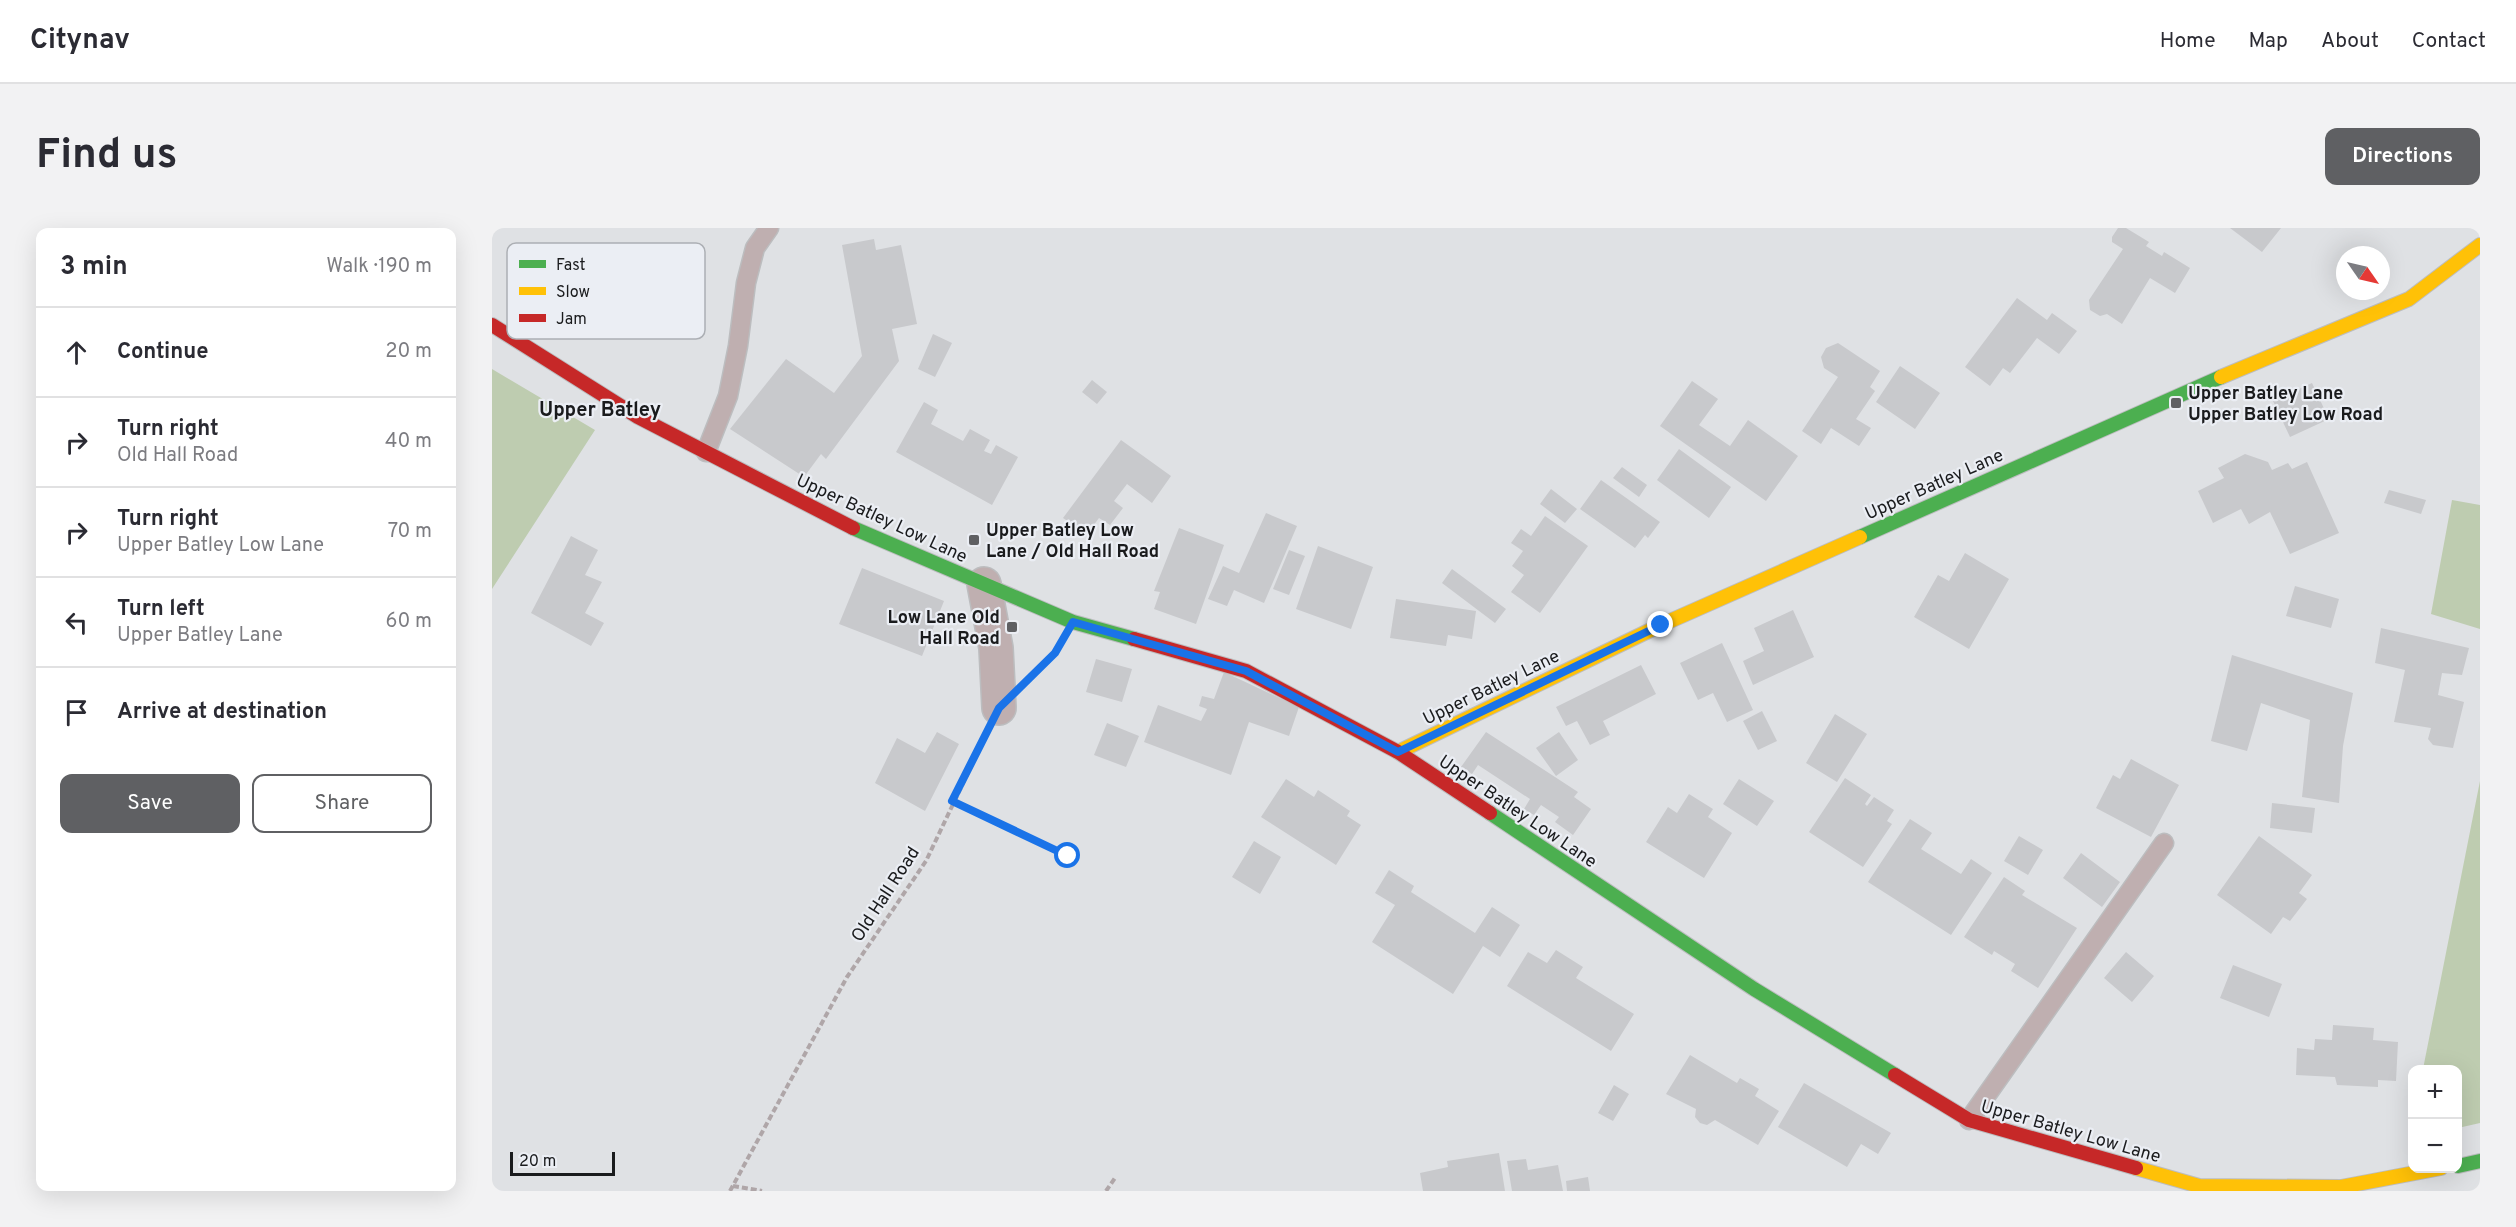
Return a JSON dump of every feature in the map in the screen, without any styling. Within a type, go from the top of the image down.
[{"type":"street","name":"Upper Batley Lane","points":[[1398,752],[1672,620],[2183,393],[2409,299],[2480,245]]},
{"type":"street","name":"Upper Batley Low Lane","points":[[492,325],[507,334]]},
{"type":"street","name":"Upper Batley Low Lane","points":[[514,339],[638,417],[843,524],[1073,622],[1246,671],[1398,752],[1754,989],[1969,1120],[2198,1189],[2341,1187],[2415,1173]]},
{"type":"street","points":[[984,584],[996,648],[999,708]]},
{"type":"street","points":[[2462,1165],[2480,1161]]},
{"type":"lane","points":[[706,452],[728,396],[738,346],[746,283],[755,248],[768,228]]},
{"type":"lane","points":[[1969,1120],[2164,843]]},
{"type":"path","name":"Old Hall Road","points":[[730,1191],[847,977],[926,861],[952,801],[999,708],[1055,653],[1073,622]]},
{"type":"path","points":[[952,801],[1068,856]]},
{"type":"path","points":[[1106,1191],[1115,1178]]},
{"type":"path","points":[[734,1186],[762,1191]]},
{"type":"green space","points":[[492,369],[595,430],[492,589]]},
{"type":"green space","points":[[2452,500],[2480,505],[2480,629],[2431,614]]},
{"type":"green space","points":[[2480,781],[2480,1123],[2462,1127],[2462,1065],[2424,1065]]},
{"type":"building","points":[[2118,228],[2126,228],[2149,242],[2146,246],[2162,256],[2164,252],[2190,268],[2175,293],[2150,278],[2122,324],[2107,314],[2100,316],[2090,310],[2089,300],[2123,249],[2112,242],[2112,237]]},
{"type":"building","points":[[2230,228],[2281,228],[2262,252]]},
{"type":"building","points":[[874,239],[876,250],[901,245],[917,324],[892,329],[899,361],[826,459],[821,454],[804,477],[730,429],[786,359],[834,393],[862,356],[842,245]]},
{"type":"building","points":[[2017,298],[2047,320],[2052,313],[2077,331],[2059,354],[2037,338],[2010,373],[2003,368],[1990,386],[1965,367]]},
{"type":"building","points":[[933,334],[952,343],[935,377],[918,369]]},
{"type":"building","points":[[1838,343],[1880,371],[1870,387],[1875,391],[1856,419],[1871,428],[1859,446],[1831,428],[1821,444],[1802,431],[1838,377],[1824,368],[1821,357],[1826,348]]},
{"type":"building","points":[[1900,366],[1940,393],[1915,429],[1876,402]]},
{"type":"building","points":[[1092,380],[1107,392],[1097,404],[1082,392]]},
{"type":"building","points":[[1692,381],[1718,399],[1699,425],[1730,446],[1748,420],[1798,456],[1766,501],[1660,426]]},
{"type":"building","points":[[2312,383],[2329,419],[2290,437],[2273,401]]},
{"type":"building","points":[[924,402],[938,410],[931,424],[963,441],[970,429],[990,440],[984,451],[991,454],[996,445],[1018,457],[992,505],[896,452]]},
{"type":"building","points":[[1121,440],[1171,476],[1152,503],[1127,484],[1114,501],[1123,508],[1110,525],[1099,518],[1087,534],[1063,518]]},
{"type":"building","points":[[1679,449],[1731,487],[1709,518],[1657,480]]},
{"type":"building","points":[[2245,454],[2268,462],[2272,470],[2288,463],[2292,469],[2307,462],[2339,533],[2290,554],[2270,512],[2249,524],[2241,509],[2213,523],[2198,491],[2224,478],[2218,468]]},
{"type":"building","points":[[1622,467],[1647,485],[1639,497],[1613,478]]},
{"type":"building","points":[[1601,480],[1660,522],[1648,538],[1645,535],[1635,548],[1580,509]]},
{"type":"building","points":[[1551,489],[1577,509],[1565,523],[1540,504]]},
{"type":"building","points":[[2389,490],[2426,500],[2421,514],[2384,503]]},
{"type":"building","points":[[1266,513],[1297,526],[1264,603],[1234,590],[1227,606],[1208,599],[1223,566],[1239,573]]},
{"type":"building","points":[[1545,516],[1588,546],[1540,613],[1511,592],[1524,575],[1512,566],[1523,551],[1511,543],[1521,529],[1531,536]]},
{"type":"building","points":[[1179,528],[1224,545],[1196,624],[1154,609],[1160,592],[1154,591]]},
{"type":"building","points":[[571,536],[598,550],[585,575],[602,582],[585,613],[604,623],[591,646],[531,613]]},
{"type":"building","points":[[1318,546],[1373,567],[1351,629],[1296,609]]},
{"type":"building","points":[[1289,550],[1305,556],[1289,595],[1273,589]]},
{"type":"building","points":[[1965,553],[2009,579],[1969,649],[1914,617],[1938,575],[1949,581]]},
{"type":"building","points":[[862,568],[944,601],[922,656],[839,624]]},
{"type":"building","points":[[1452,569],[1506,609],[1495,623],[1442,583]]},
{"type":"building","points":[[2295,586],[2339,599],[2331,628],[2286,616]]},
{"type":"building","points":[[1396,599],[1476,611],[1472,639],[1448,635],[1446,646],[1390,638]]},
{"type":"building","points":[[1793,610],[1814,657],[1753,685],[1743,661],[1764,651],[1754,628]]},
{"type":"building","points":[[2381,628],[2469,648],[2462,675],[2442,673],[2438,695],[2464,702],[2453,748],[2433,745],[2428,739],[2431,728],[2394,722],[2405,670],[2375,663]]},
{"type":"building","points":[[1722,643],[1753,710],[1727,722],[1713,693],[1698,700],[1680,663]]},
{"type":"building","points":[[2232,655],[2353,693],[2343,746],[2339,803],[2302,797],[2310,720],[2261,703],[2247,751],[2211,741]]},
{"type":"building","points":[[1096,659],[1132,669],[1122,702],[1086,692]]},
{"type":"building","points":[[1641,665],[1656,694],[1603,721],[1610,735],[1590,745],[1577,721],[1566,726],[1556,707]]},
{"type":"building","points":[[1224,672],[1299,707],[1289,736],[1249,722],[1231,775],[1144,742],[1158,705],[1201,721],[1207,709],[1199,706],[1202,696],[1214,699]]},
{"type":"building","points":[[1762,711],[1777,741],[1758,750],[1743,721]]},
{"type":"building","points":[[1835,714],[1867,734],[1837,782],[1806,763]]},
{"type":"building","points":[[1107,723],[1139,736],[1126,767],[1094,755]]},
{"type":"building","points":[[937,732],[959,744],[925,811],[875,783],[897,738],[925,753]]},
{"type":"building","points":[[1486,732],[1578,792],[1574,797],[1591,809],[1573,835],[1555,822],[1559,817],[1541,805],[1534,815],[1524,809],[1530,799],[1478,765],[1472,774],[1461,767]]},
{"type":"building","points":[[1559,732],[1578,760],[1556,776],[1536,748]]},
{"type":"building","points":[[2131,759],[2179,785],[2151,837],[2096,808],[2113,775],[2120,779]]},
{"type":"building","points":[[1845,778],[1871,795],[1865,804],[1867,806],[1874,797],[1894,810],[1887,821],[1892,824],[1863,867],[1809,832]]},
{"type":"building","points":[[1286,779],[1314,797],[1318,790],[1350,811],[1347,816],[1361,825],[1336,865],[1261,817]]},
{"type":"building","points":[[1739,779],[1774,801],[1757,826],[1723,804]]},
{"type":"building","points":[[1689,794],[1713,809],[1708,817],[1732,833],[1704,878],[1646,842],[1668,807],[1677,813]]},
{"type":"building","points":[[2272,803],[2315,808],[2312,833],[2270,828]]},
{"type":"building","points":[[1910,819],[1932,833],[1921,849],[1961,874],[1971,859],[1992,873],[1951,935],[1868,882]]},
{"type":"building","points":[[2019,836],[2043,850],[2028,875],[2004,861]]},
{"type":"building","points":[[2259,836],[2312,875],[2299,893],[2307,899],[2290,921],[2283,917],[2271,934],[2217,895]]},
{"type":"building","points":[[1254,841],[1281,857],[1260,894],[1232,877]]},
{"type":"building","points":[[2081,853],[2120,882],[2102,907],[2063,878]]},
{"type":"building","points":[[1389,870],[1414,886],[1411,892],[1475,933],[1492,907],[1520,925],[1500,957],[1483,946],[1453,994],[1372,942],[1395,905],[1375,893]]},
{"type":"building","points":[[2004,877],[2025,891],[2022,895],[2077,928],[2038,988],[2011,971],[2015,964],[1994,951],[1992,955],[1964,937]]},
{"type":"building","points":[[1556,950],[1583,967],[1576,978],[1634,1014],[1611,1051],[1507,986],[1528,952],[1547,963]]},
{"type":"building","points":[[2126,952],[2154,976],[2132,1002],[2104,978]]},
{"type":"building","points":[[2233,965],[2282,984],[2269,1017],[2220,998]]},
{"type":"building","points":[[2333,1025],[2374,1028],[2373,1040],[2398,1042],[2396,1081],[2378,1080],[2378,1087],[2337,1085],[2335,1077],[2296,1075],[2297,1048],[2314,1050],[2315,1039],[2332,1040]]},
{"type":"building","points":[[1690,1055],[1737,1083],[1740,1078],[1759,1089],[1755,1096],[1779,1111],[1758,1145],[1715,1120],[1707,1125],[1700,1123],[1695,1117],[1696,1109],[1666,1094]]},
{"type":"building","points":[[1804,1083],[1891,1133],[1878,1154],[1861,1144],[1847,1167],[1778,1127]]},
{"type":"building","points":[[1614,1085],[1629,1094],[1613,1121],[1598,1113]]},
{"type":"building","points":[[1499,1153],[1505,1191],[1423,1191],[1420,1173],[1448,1167],[1447,1161]]},
{"type":"building","points":[[1526,1159],[1528,1170],[1558,1165],[1563,1191],[1512,1191],[1507,1161]]},
{"type":"building","points":[[1588,1177],[1590,1191],[1567,1191],[1566,1181]]},
{"type":"traffic: fast","points":[[1860,537],[2221,377]]},
{"type":"traffic: fast","points":[[853,528],[1073,622],[1134,639]]},
{"type":"traffic: fast","points":[[1490,813],[1754,989],[1895,1075]]},
{"type":"traffic: fast","points":[[2462,1165],[2480,1161]]},
{"type":"traffic: slow","points":[[2221,377],[2409,299],[2480,245]]},
{"type":"traffic: slow","points":[[1398,752],[1661,625],[1860,537]]},
{"type":"traffic: slow","points":[[2136,1168],[2199,1186],[2341,1187],[2415,1173]]},
{"type":"traffic: jam","points":[[492,325],[507,334]]},
{"type":"traffic: jam","points":[[514,339],[638,417],[853,528]]},
{"type":"traffic: jam","points":[[1134,639],[1246,671],[1398,752],[1490,813]]},
{"type":"traffic: jam","points":[[1895,1075],[1969,1120],[2136,1168]]},
{"type":"place","name":"Upper Batley Lane Upper Batley Low Road","points":[[2176,403]]},
{"type":"place","name":"Upper Batley Low Lane / Old Hall Road","points":[[974,540]]},
{"type":"place","name":"Low Lane Old Hall Road","points":[[1012,627]]},
{"type":"district","name":"Upper Batley","points":[[600,409]]},
{"type":"route","points":[[1068,856],[952,801],[999,708],[1055,653],[1073,622],[1246,671],[1398,752],[1661,625]]}]
